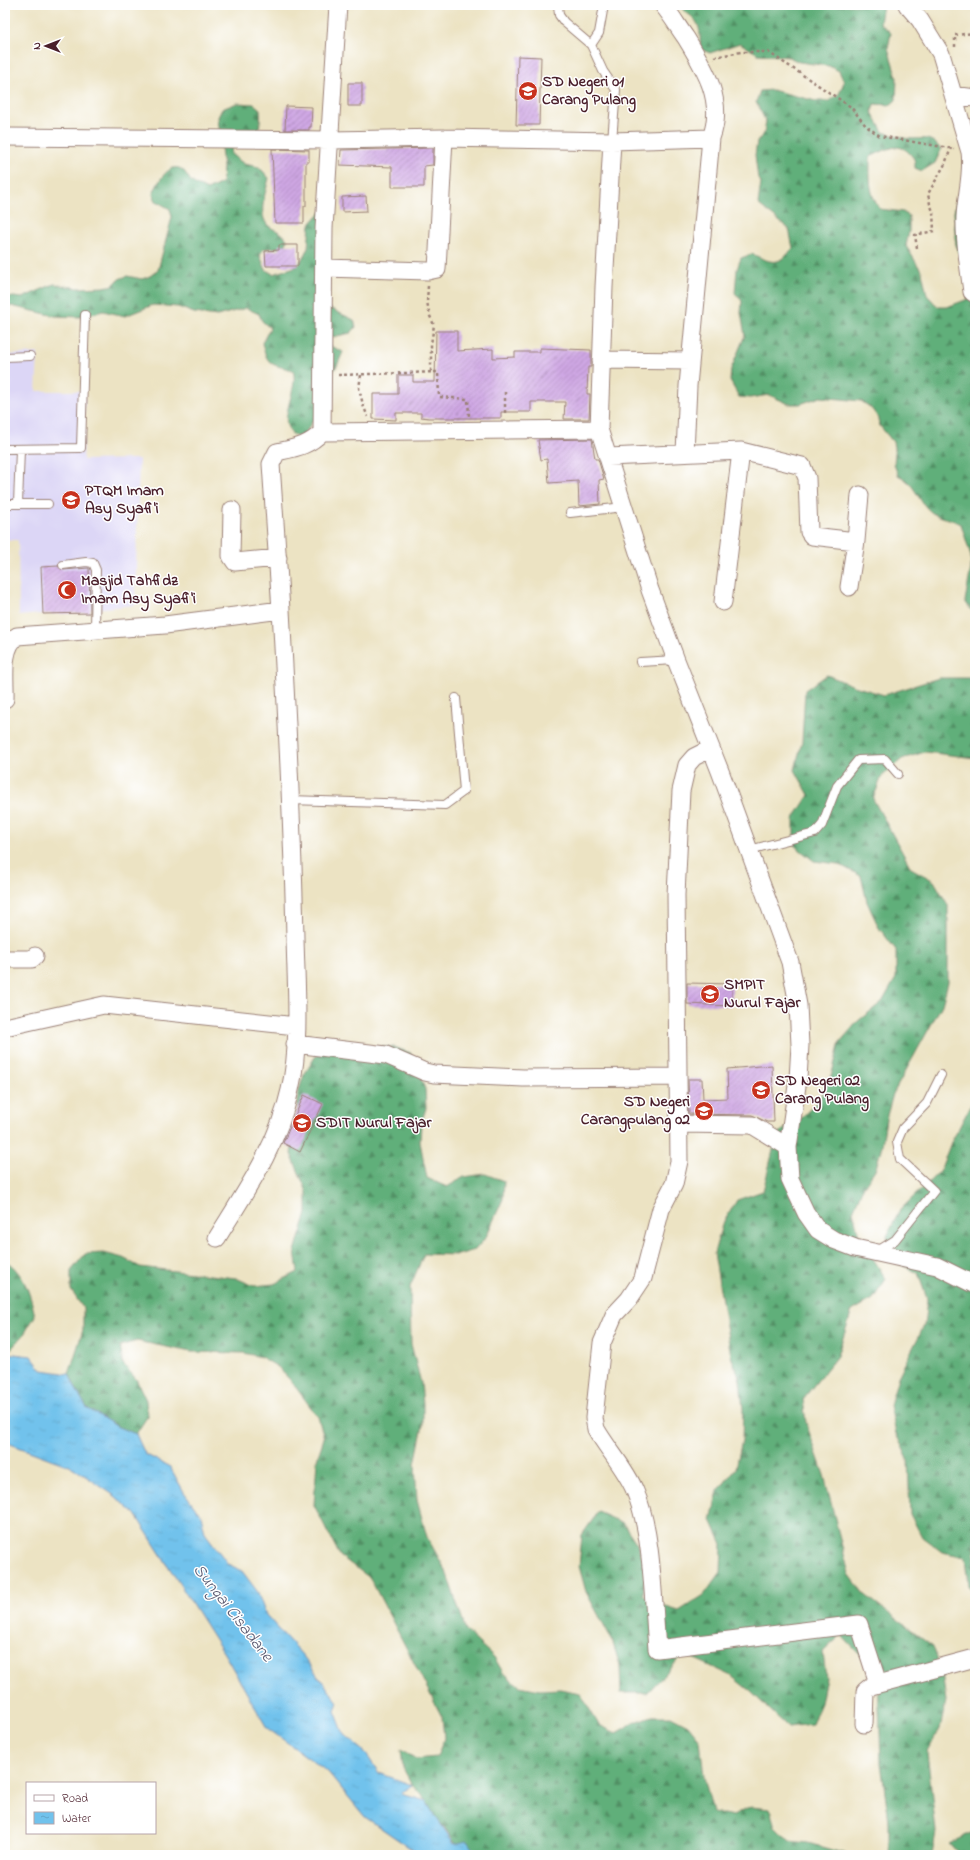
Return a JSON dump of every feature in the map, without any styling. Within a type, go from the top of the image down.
[{"type":"street","points":[[322,432],[324,228],[331,140],[338,5]]},
{"type":"street","points":[[664,5],[699,60],[710,84],[716,103],[717,119],[711,138],[690,361],[685,454]]},
{"type":"street","points":[[907,5],[920,20],[941,54],[970,152],[972,166],[965,219],[972,292],[975,294]]},
{"type":"street","points":[[953,95],[975,98]]},
{"type":"street","points":[[5,137],[331,140],[444,138],[612,140],[711,138]]},
{"type":"street","points":[[324,268],[428,272],[434,271],[438,267],[444,138]]},
{"type":"street","points":[[612,140],[599,429],[650,590],[710,749],[720,771],[790,962],[798,1005],[800,1045],[798,1079],[788,1147],[790,1179],[806,1213],[818,1230],[834,1240],[855,1248],[937,1266],[975,1285]]},
{"type":"street","points":[[601,360],[690,361]]},
{"type":"street","points":[[217,1238],[264,1163],[276,1135],[291,1089],[295,1044],[294,874],[281,610],[271,464],[273,457],[278,452],[300,448],[308,444],[322,432],[599,429]]},
{"type":"street","points":[[608,458],[741,451],[802,466],[806,478],[809,532],[812,536],[856,542]]},
{"type":"street","points":[[723,602],[741,451]]},
{"type":"street","points":[[849,587],[856,542],[860,496]]},
{"type":"street","points":[[232,510],[231,556],[235,562],[278,558]]},
{"type":"street","points":[[5,698],[6,653],[12,640],[17,636],[25,634],[165,625],[281,610]]},
{"type":"street","points":[[710,749],[694,757],[687,765],[680,791],[676,895],[679,1124],[679,1161],[677,1173],[674,1184],[661,1209],[643,1278],[638,1288],[614,1315],[602,1343],[594,1418],[596,1429],[635,1490],[641,1507],[650,1566],[657,1649],[859,1624],[878,1683]]},
{"type":"street","points":[[5,959],[32,959],[35,956]]},
{"type":"street","points":[[5,1027],[104,1005],[296,1026]]},
{"type":"street","points":[[295,1044],[386,1055],[425,1072],[434,1074],[524,1078],[678,1076]]},
{"type":"street","points":[[679,1124],[752,1125],[788,1147]]},
{"type":"street","points":[[864,1724],[865,1691],[871,1686],[975,1658]]},
{"type":"lane","points":[[558,5],[559,15],[564,22],[591,45],[603,71],[614,85],[616,90],[612,140]]},
{"type":"lane","points":[[591,45],[599,34],[604,5]]},
{"type":"lane","points":[[5,449],[81,448],[85,315]]},
{"type":"lane","points":[[5,357],[30,356]]},
{"type":"lane","points":[[18,504],[20,449]]},
{"type":"lane","points":[[5,504],[48,504]]},
{"type":"lane","points":[[570,513],[624,507]]},
{"type":"lane","points":[[62,564],[86,562],[93,563],[96,570],[95,630]]},
{"type":"lane","points":[[640,662],[676,660]]},
{"type":"lane","points":[[290,800],[445,805],[464,791],[456,698]]},
{"type":"lane","points":[[749,850],[815,833],[822,826],[837,786],[858,760],[885,759],[898,774]]},
{"type":"lane","points":[[875,1252],[895,1240],[934,1191],[900,1159],[897,1142],[903,1128],[927,1103],[941,1075]]},
{"type":"path","points":[[941,54],[956,48],[956,35],[975,33]]},
{"type":"path","points":[[699,60],[741,52],[768,52],[851,107],[866,126],[880,136],[970,152]]},
{"type":"path","points":[[917,248],[915,235],[934,231],[933,210],[928,194],[945,164],[951,148]]},
{"type":"path","points":[[428,272],[427,302],[430,316],[434,325],[431,344],[431,373]]},
{"type":"path","points":[[323,376],[438,372],[439,397],[468,399],[469,431]]},
{"type":"path","points":[[361,375],[359,388],[363,405],[368,414],[368,431]]},
{"type":"path","points":[[505,392],[505,430]]},
{"type":"shaded area","name":"PTQM Imam Asy Syafi'i","points":[[38,353],[36,391],[85,391],[83,460],[139,459],[135,605],[19,616],[18,540],[5,540],[5,355]]},
{"type":"green space","points":[[680,5],[743,5],[748,8],[760,5],[883,5],[880,23],[891,33],[888,48],[897,78],[896,100],[890,105],[874,104],[872,112],[883,132],[904,138],[933,141],[941,150],[935,163],[922,171],[915,168],[913,157],[906,150],[901,148],[891,148],[870,157],[870,177],[873,197],[880,209],[903,212],[909,216],[909,231],[906,246],[922,272],[927,295],[938,307],[947,307],[968,299],[969,269],[956,247],[954,212],[958,194],[968,178],[975,175],[975,611],[971,610],[965,601],[971,568],[971,556],[961,524],[931,512],[922,503],[913,487],[904,478],[898,475],[894,464],[895,453],[893,442],[880,426],[877,416],[870,407],[861,401],[820,397],[800,404],[789,404],[769,395],[750,398],[739,397],[730,381],[731,369],[745,335],[741,313],[742,301],[735,293],[737,269],[741,258],[752,254],[774,262],[779,261],[793,248],[789,229],[758,204],[761,182],[758,179],[755,155],[757,142],[764,133],[766,122],[756,102],[760,91],[772,90],[816,101],[829,101],[839,94],[844,82],[839,71],[829,66],[799,62],[789,57],[758,54],[740,43],[710,53],[700,49],[699,27],[695,20],[683,10]]},
{"type":"green space","points":[[237,103],[254,104],[260,109],[260,125],[258,130],[251,138],[232,147],[231,154],[244,164],[259,167],[269,178],[263,204],[264,217],[266,223],[270,227],[282,234],[287,240],[285,247],[263,249],[260,256],[266,270],[273,274],[298,266],[308,248],[310,224],[321,212],[329,212],[333,218],[320,254],[325,306],[354,320],[356,327],[351,333],[323,339],[328,345],[343,352],[337,366],[323,384],[318,413],[304,435],[297,437],[290,432],[287,424],[288,407],[293,388],[293,370],[275,365],[269,361],[262,343],[270,328],[262,321],[259,314],[246,308],[217,316],[194,313],[178,307],[153,305],[125,316],[103,311],[82,317],[55,316],[11,306],[5,307],[5,296],[22,298],[54,284],[78,288],[104,287],[113,285],[119,279],[127,276],[142,279],[150,276],[158,270],[172,217],[170,209],[156,201],[153,194],[164,174],[173,168],[183,170],[190,180],[207,190],[222,183],[223,167],[218,117],[222,109]]},
{"type":"green space","points":[[827,675],[854,686],[884,695],[939,678],[969,678],[975,680],[975,758],[925,752],[902,759],[882,776],[873,799],[911,868],[934,881],[948,905],[948,982],[942,1005],[893,1094],[886,1119],[882,1145],[876,1168],[862,1189],[853,1211],[859,1236],[886,1279],[873,1299],[852,1311],[837,1356],[803,1399],[806,1423],[824,1475],[849,1574],[864,1594],[933,1646],[942,1673],[946,1701],[940,1729],[927,1752],[936,1832],[932,1855],[890,1855],[889,1822],[881,1763],[878,1674],[841,1635],[823,1652],[826,1678],[821,1703],[812,1724],[788,1727],[750,1691],[730,1675],[684,1654],[647,1693],[621,1693],[620,1666],[612,1640],[586,1592],[579,1566],[582,1535],[598,1512],[623,1523],[637,1544],[647,1569],[643,1594],[653,1603],[679,1611],[704,1595],[721,1572],[722,1544],[711,1520],[718,1491],[736,1468],[742,1440],[743,1409],[740,1380],[731,1356],[714,1253],[722,1225],[737,1200],[763,1191],[777,1134],[800,1119],[820,1099],[832,1073],[840,1042],[858,1021],[882,1002],[896,978],[896,950],[879,928],[867,902],[861,876],[838,864],[814,861],[794,845],[794,818],[809,795],[795,770],[802,742],[805,690]]},
{"type":"green space","points":[[332,1046],[393,1047],[411,1053],[425,1089],[426,1108],[421,1124],[420,1142],[427,1178],[447,1187],[464,1177],[485,1174],[504,1181],[503,1199],[486,1237],[475,1250],[458,1255],[424,1254],[410,1287],[411,1344],[421,1383],[423,1404],[423,1425],[415,1464],[417,1500],[427,1537],[446,1571],[466,1631],[494,1657],[504,1674],[520,1686],[540,1690],[560,1689],[580,1693],[599,1725],[616,1733],[633,1723],[652,1716],[671,1716],[688,1725],[700,1740],[704,1777],[713,1812],[733,1816],[751,1807],[770,1809],[775,1827],[789,1841],[808,1843],[849,1855],[463,1855],[445,1828],[435,1817],[426,1801],[412,1785],[403,1768],[401,1749],[416,1759],[437,1757],[444,1738],[442,1717],[370,1578],[340,1556],[314,1505],[317,1459],[324,1438],[318,1417],[291,1381],[278,1367],[261,1357],[244,1353],[191,1352],[137,1341],[120,1346],[123,1364],[136,1379],[146,1400],[147,1417],[136,1434],[118,1427],[87,1408],[69,1374],[83,1330],[83,1308],[71,1290],[71,1271],[85,1254],[104,1253],[123,1258],[140,1267],[236,1278],[254,1286],[274,1284],[298,1272],[295,1251],[307,1213],[307,1192],[291,1154],[298,1113],[298,1093],[304,1075],[315,1057]]},
{"type":"green space","points":[[975,1097],[975,1599],[969,1585],[966,1557],[942,1552],[922,1537],[910,1514],[908,1459],[896,1434],[890,1405],[898,1377],[924,1326],[927,1299],[918,1273],[895,1262],[887,1236],[899,1211],[940,1171],[950,1145]]},
{"type":"green space","points":[[5,1260],[12,1266],[26,1285],[35,1316],[23,1336],[7,1353],[5,1353]]},
{"type":"green space","points":[[975,1831],[975,1855],[961,1855],[950,1843]]},
{"type":"water","name":"Sungai Cisadane","points":[[5,1353],[31,1356],[42,1370],[69,1374],[87,1408],[118,1427],[136,1434],[145,1454],[170,1467],[184,1492],[201,1515],[205,1533],[228,1564],[242,1571],[257,1591],[266,1615],[303,1656],[338,1702],[335,1711],[344,1734],[364,1751],[379,1773],[412,1785],[401,1794],[426,1801],[454,1844],[467,1841],[477,1855],[420,1855],[365,1817],[328,1772],[267,1728],[225,1655],[135,1514],[115,1496],[72,1467],[5,1442]]},
{"type":"building","name":"SD Negeri 01 Carang Pulang","points":[[518,56],[541,57],[539,125],[516,125]]},
{"type":"building","points":[[348,83],[362,83],[362,106],[348,106]]},
{"type":"building","points":[[286,106],[312,107],[311,127],[309,127],[309,130],[285,130]]},
{"type":"building","points":[[433,148],[433,165],[424,166],[424,187],[392,187],[392,167],[340,165],[341,150]]},
{"type":"building","points":[[272,149],[309,150],[309,162],[306,162],[306,206],[304,206],[304,223],[275,223]]},
{"type":"building","points":[[366,196],[367,211],[342,212],[342,197]]},
{"type":"building","points":[[279,245],[298,245],[298,266],[266,266],[265,251],[279,250]]},
{"type":"building","points":[[436,331],[457,331],[457,351],[493,349],[493,358],[515,357],[515,352],[540,352],[540,348],[591,350],[591,367],[588,367],[587,394],[590,394],[589,419],[564,419],[565,402],[531,402],[531,412],[501,412],[501,418],[429,418],[421,417],[421,413],[396,413],[396,420],[373,419],[373,394],[398,394],[398,375],[413,375],[413,382],[435,382]]},
{"type":"building","points":[[592,439],[595,459],[598,459],[604,479],[599,480],[600,504],[579,506],[578,481],[549,483],[547,459],[541,460],[538,440]]},
{"type":"building","name":"Masjid Tahfidz Imam Asy Syafi'i","points":[[58,566],[63,570],[89,568],[90,613],[43,614],[41,567]]},
{"type":"building","name":"SMPIT Nurul Fajar","points":[[687,983],[732,984],[732,1006],[687,1004]]},
{"type":"building","name":"SD Negeri 02 Carang Pulang","points":[[772,1065],[774,1122],[767,1122],[752,1115],[689,1114],[688,1079],[702,1079],[703,1099],[728,1098],[727,1069]]},
{"type":"building","name":"SDIT Nurul Fajar","points":[[304,1095],[323,1104],[300,1152],[283,1143]]},
{"type":"place","name":"SD Negeri 01 Carang Pulang","points":[[528,91]]},
{"type":"place","name":"PTQM Imam Asy Syafi'i","points":[[71,500]]},
{"type":"place","name":"Masjid Tahfidz Imam Asy Syafi'i","points":[[67,590]]},
{"type":"place","name":"SMPIT Nurul Fajar","points":[[710,994]]},
{"type":"place","name":"SD Negeri 02 Carang Pulang","points":[[761,1090]]},
{"type":"place","name":"SD Negeri Carangpulang 02","points":[[704,1111]]},
{"type":"place","name":"SDIT Nurul Fajar","points":[[302,1123]]}]
